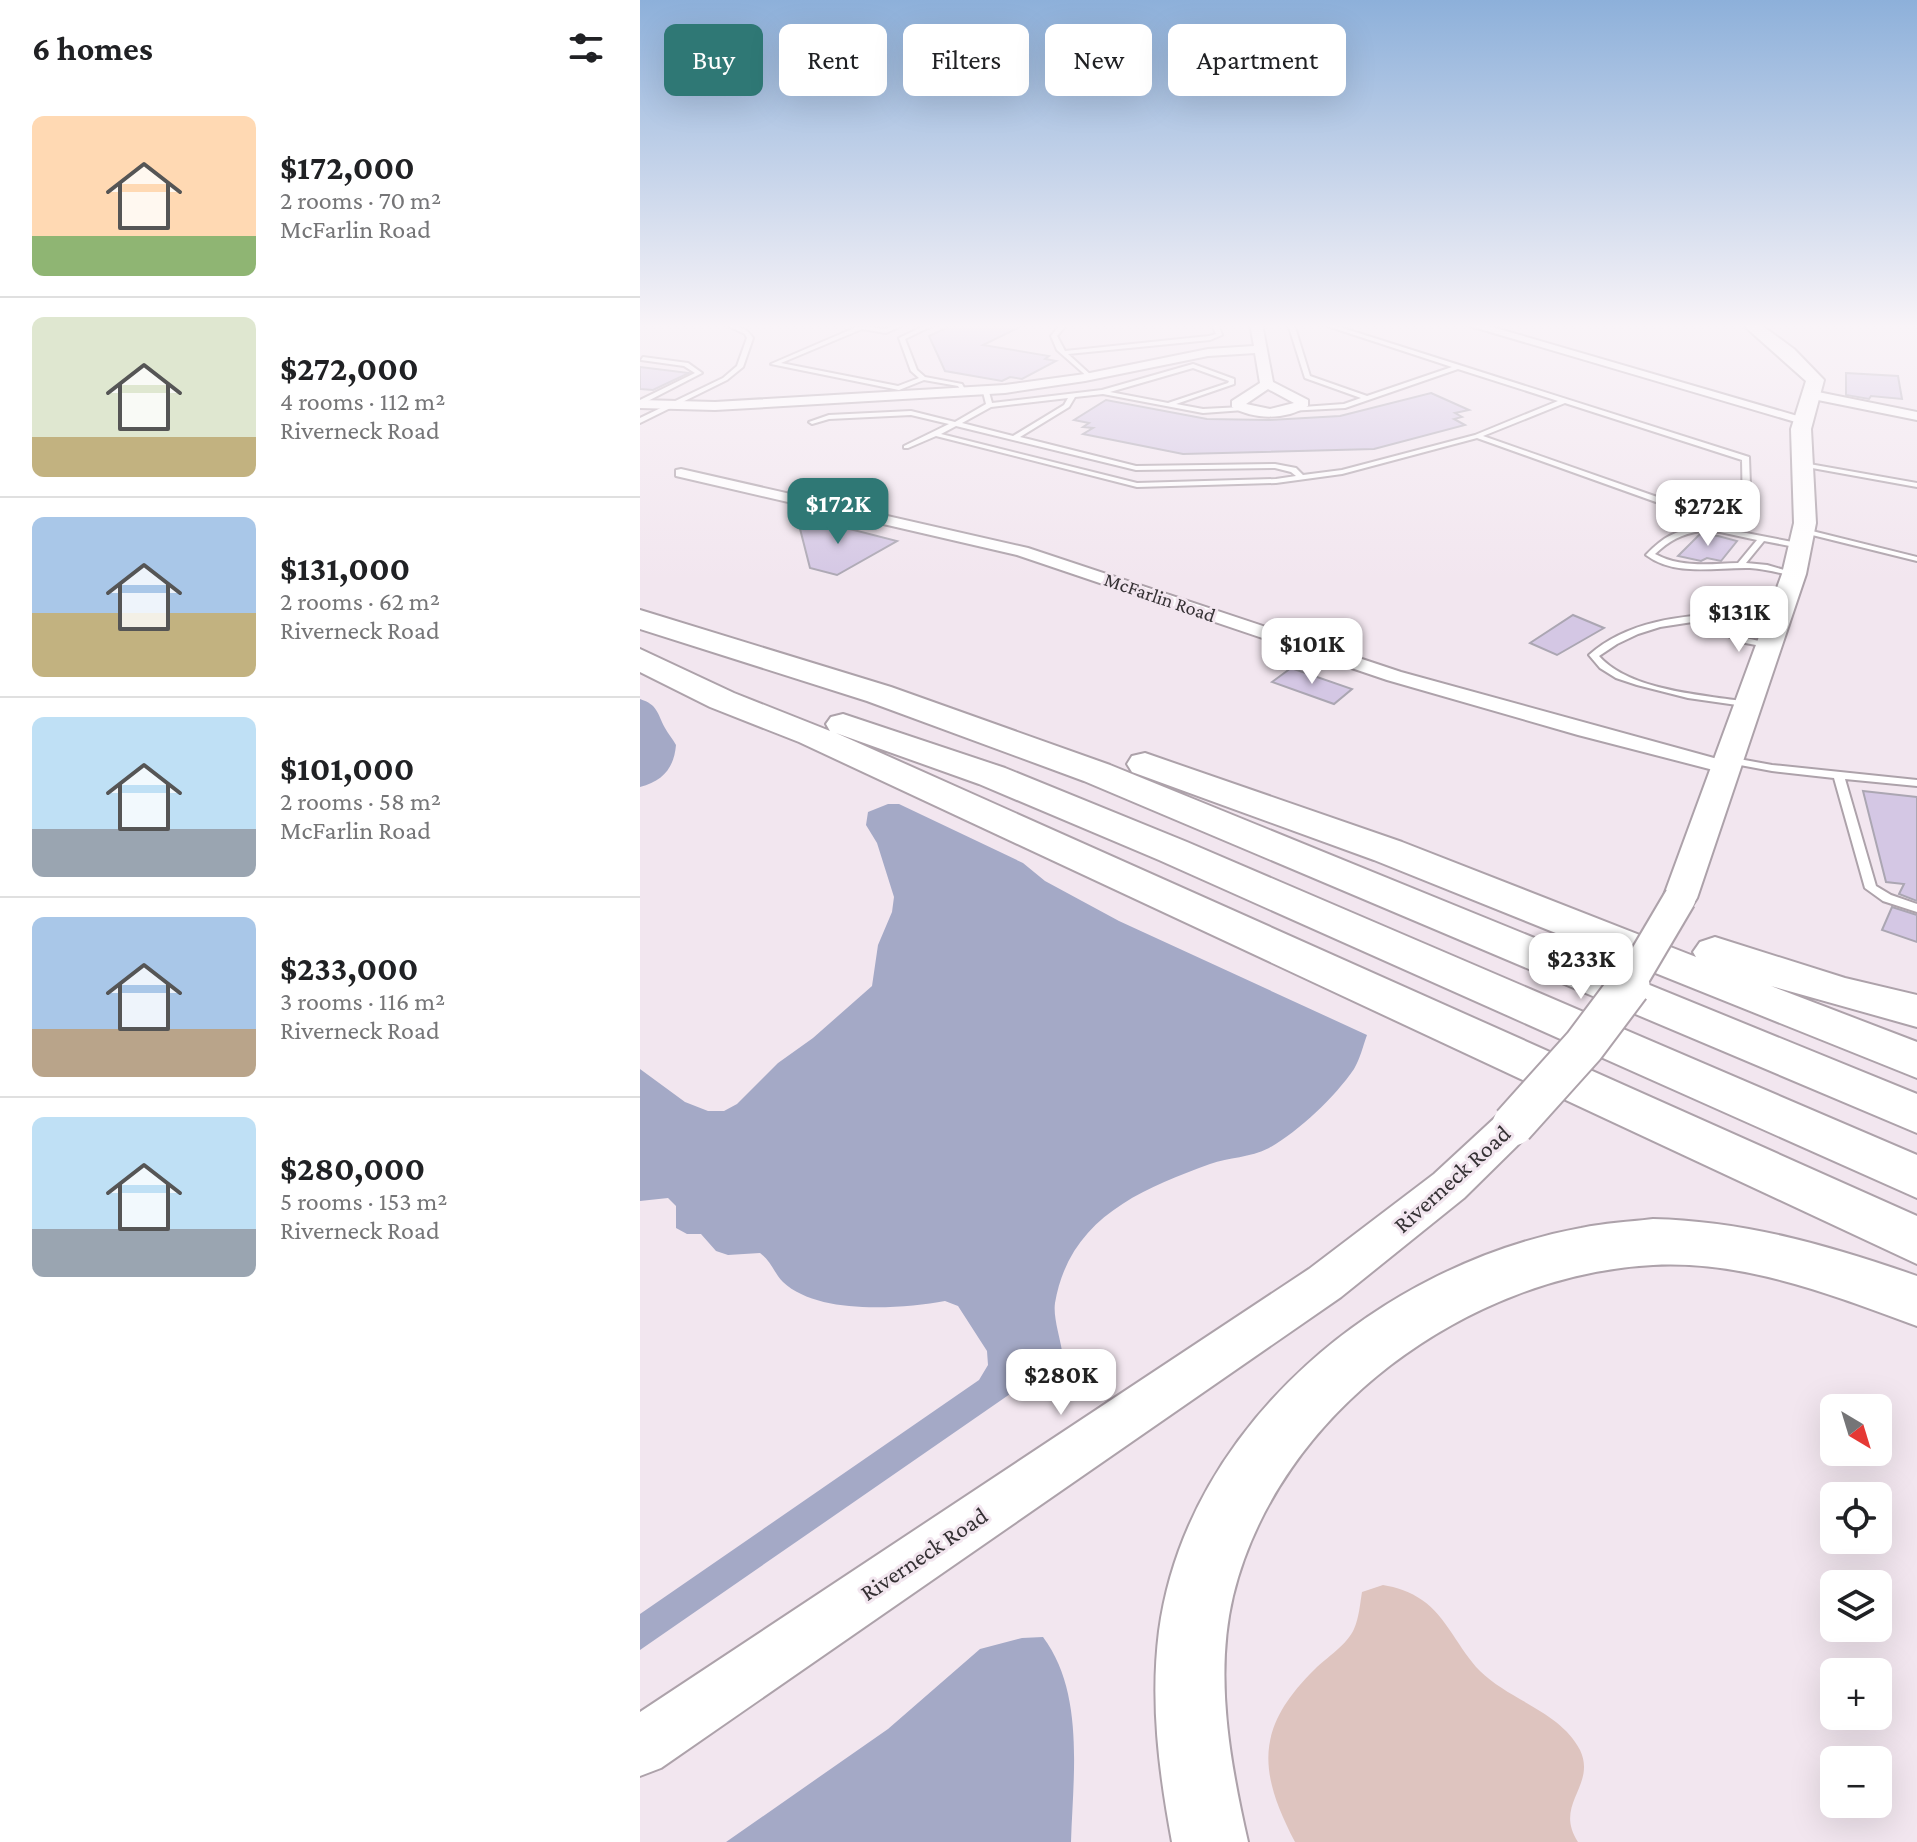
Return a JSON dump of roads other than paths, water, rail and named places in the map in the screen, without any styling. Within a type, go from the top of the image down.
[{"type":"highway","points":[[640,616],[846,666],[1753,965],[1917,1011]]},
{"type":"highway","points":[[640,616],[892,698],[1097,773],[1917,1114]]},
{"type":"highway","points":[[640,658],[937,755],[1007,782],[1173,851],[1917,1177]]},
{"type":"highway","points":[[640,658],[722,700],[811,735],[1917,1241]]},
{"type":"highway","points":[[1256,802],[1496,893],[1917,1061]]},
{"type":"highway","points":[[1210,1842],[1191,1736],[1189,1686],[1191,1642],[1204,1579],[1229,1510],[1273,1439],[1301,1407],[1355,1360],[1431,1309],[1497,1275],[1558,1254],[1622,1244],[1681,1243],[1735,1249],[1822,1269],[1917,1301]]},
{"type":"main road","name":"Riverneck Road","points":[[640,1747],[1325,1283],[1449,1186],[1557,1079],[1614,1009],[1646,963],[1680,898],[1794,574],[1802,538],[1801,464],[1808,410]]},
{"type":"street","points":[[1246,410],[1289,410]]},
{"type":"street","points":[[1835,410],[1917,416]]},
{"type":"street","name":"McFarlin Road","points":[[681,473],[1022,551],[1394,676],[1585,731],[1726,764]]},
{"type":"lane","points":[[640,421],[662,410]]},
{"type":"lane","points":[[906,447],[957,423],[973,410]]},
{"type":"lane","points":[[1014,438],[1060,410]]},
{"type":"lane","points":[[1197,410],[1223,410]]},
{"type":"lane","points":[[935,434],[1137,485],[1276,481],[1412,456],[1477,436],[1542,410]]},
{"type":"lane","points":[[1477,436],[1659,500],[1747,514],[1746,459],[1592,410]]},
{"type":"lane","points":[[812,422],[829,417],[911,413],[1136,468],[1275,466],[1293,470],[1301,477]]},
{"type":"lane","points":[[1801,464],[1917,485]]},
{"type":"lane","points":[[1794,574],[1740,566],[1665,562],[1650,555],[1661,541],[1691,529],[1720,530],[1761,540],[1802,538],[1917,559]]},
{"type":"lane","points":[[1740,566],[1761,540]]},
{"type":"lane","points":[[1748,705],[1644,685],[1608,671],[1594,655],[1613,639],[1635,629],[1726,616],[1773,634]]},
{"type":"lane","points":[[1703,620],[1743,640],[1773,634]]},
{"type":"lane","points":[[1726,764],[1917,783]]},
{"type":"lane","points":[[1838,774],[1863,860],[1865,881],[1888,898],[1917,908]]},
{"type":"water","points":[[640,699],[654,707],[676,745],[666,772],[640,787]]},
{"type":"water","points":[[888,804],[899,804],[1023,863],[1045,881],[1119,921],[1367,1035],[1356,1065],[1346,1080],[1292,1133],[1262,1151],[1210,1164],[1157,1185],[1111,1212],[1091,1229],[1075,1250],[1063,1274],[1055,1303],[1062,1351],[1052,1365],[640,1650],[640,1614],[979,1380],[988,1365],[987,1351],[958,1306],[945,1301],[860,1307],[817,1300],[798,1293],[783,1282],[760,1253],[728,1255],[716,1251],[701,1234],[687,1234],[676,1228],[676,1206],[668,1198],[640,1201],[640,1069],[685,1102],[708,1111],[724,1111],[737,1104],[778,1063],[813,1038],[872,986],[878,945],[892,912],[894,897],[877,843],[866,825],[868,812]]},
{"type":"water","points":[[1043,1637],[1056,1659],[1071,1709],[1074,1763],[1071,1842],[726,1842],[888,1729],[980,1649],[1022,1638]]}]
